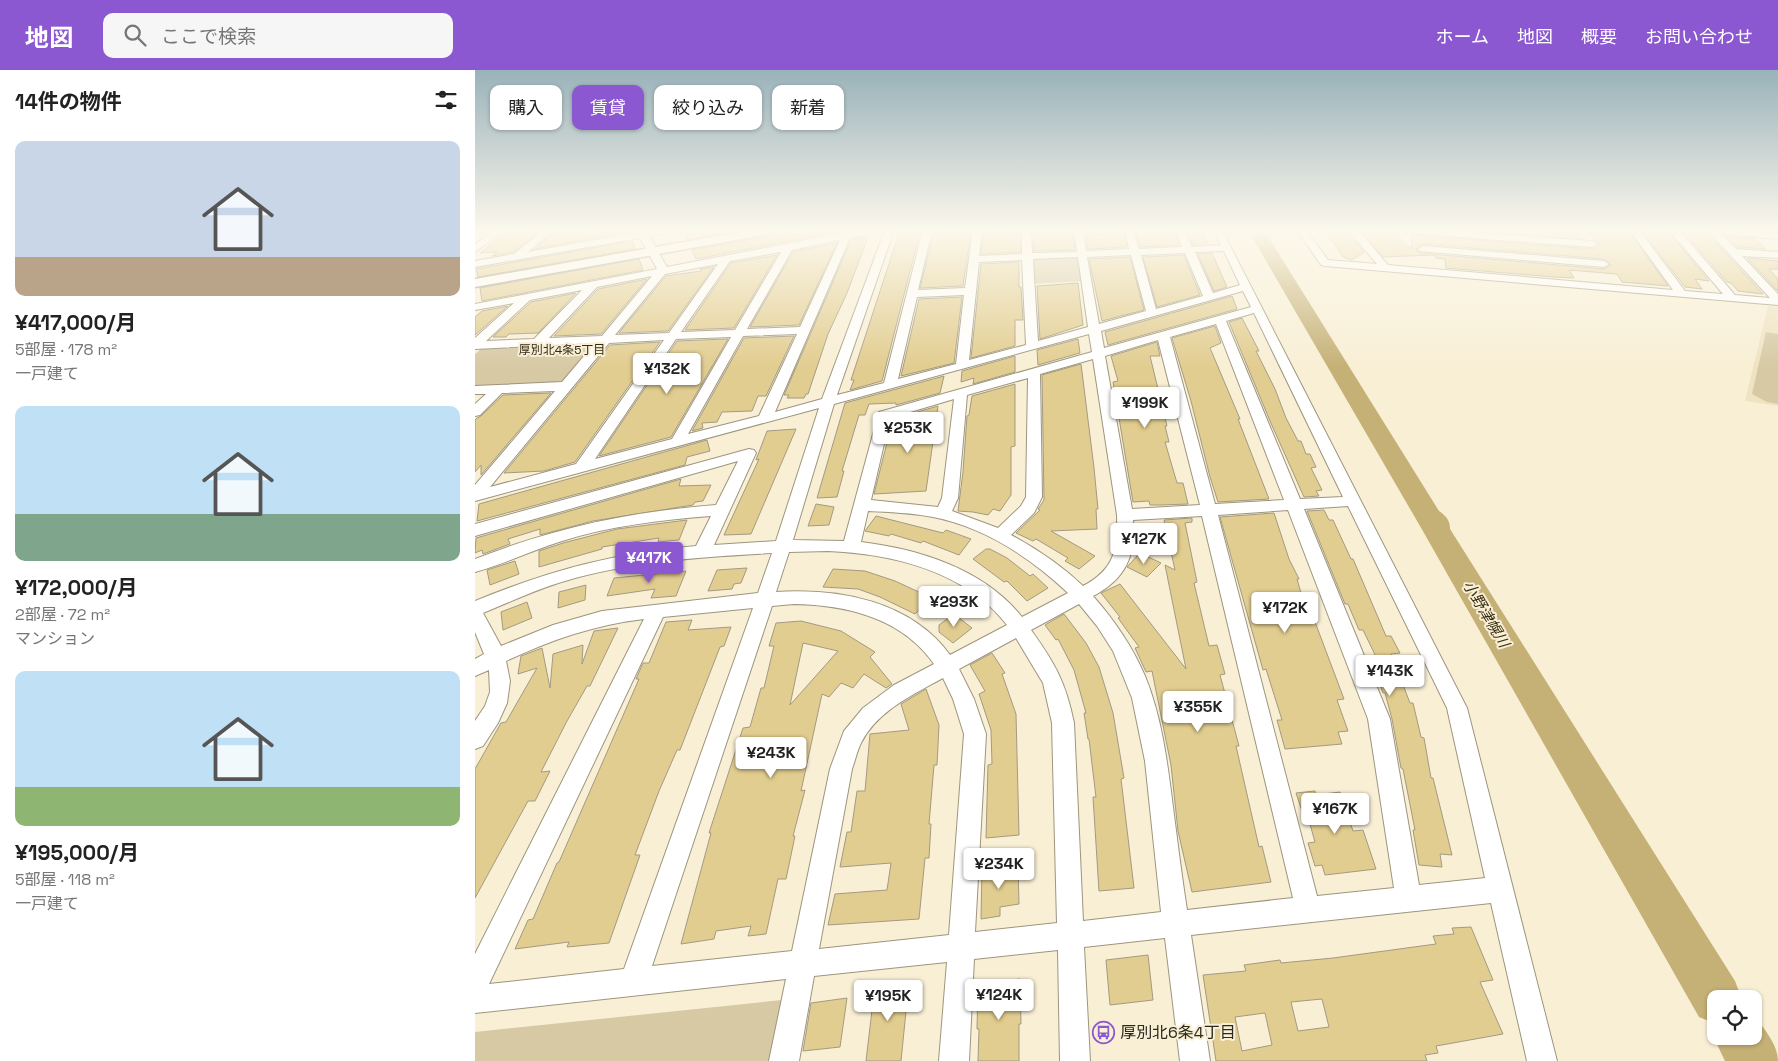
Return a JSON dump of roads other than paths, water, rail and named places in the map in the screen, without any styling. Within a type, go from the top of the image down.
[{"type":"main road","points":[[475,283],[512,276]]},
{"type":"street","points":[[475,306],[630,276]]},
{"type":"street","points":[[475,495],[658,276]]},
{"type":"street","points":[[581,468],[714,276]]},
{"type":"street","points":[[677,442],[771,276]]},
{"type":"street","points":[[765,418],[829,276]]},
{"type":"street","points":[[633,982],[765,600],[828,402],[873,276]]},
{"type":"street","points":[[890,386],[916,276]]},
{"type":"street","points":[[963,366],[971,276]]},
{"type":"street","points":[[1029,276],[1032,347]]},
{"type":"street","points":[[784,1061],[841,769],[852,738],[870,714],[901,691],[1099,585],[1114,571],[1124,556],[1127,542],[1125,515],[1086,276]]},
{"type":"street","points":[[1142,276],[1153,313]]},
{"type":"street","points":[[1200,276],[1209,297]]},
{"type":"street","points":[[1242,276],[1457,708],[1542,1061]]},
{"type":"street","points":[[1612,276],[1682,294],[1778,301]]},
{"type":"street","points":[[1669,276],[1682,294]]},
{"type":"street","points":[[1713,276],[1732,298]]},
{"type":"street","points":[[1755,276],[1778,301]]},
{"type":"street","points":[[538,342],[595,283]]},
{"type":"street","points":[[475,495],[890,386],[1247,287]]},
{"type":"street","points":[[912,294],[970,291]]},
{"type":"street","points":[[475,344],[527,296]]},
{"type":"street","points":[[851,547],[884,415],[1258,308]]},
{"type":"street","points":[[1220,319],[1379,719],[1408,898]]},
{"type":"street","points":[[475,344],[805,330]]},
{"type":"street","points":[[1163,335],[1209,510],[1308,909]]},
{"type":"street","points":[[1000,536],[1028,508],[1034,497],[1033,372]]},
{"type":"street","points":[[475,390],[568,386]]},
{"type":"street","points":[[475,412],[498,389]]},
{"type":"street","points":[[943,514],[950,498],[961,393]]},
{"type":"street","points":[[475,530],[749,453],[702,551]]},
{"type":"street","points":[[1125,515],[1354,501]]},
{"type":"street","points":[[861,505],[913,509],[943,514],[1000,536],[1061,575],[1081,594],[1111,630],[1123,650],[1135,678],[1153,740],[1195,1061]]},
{"type":"street","points":[[475,566],[522,548],[605,524],[656,516],[723,510]]},
{"type":"street","points":[[475,609],[562,576],[649,557],[702,551],[783,546],[851,547],[899,554],[953,574],[979,588],[1005,610],[1040,656],[1056,690],[1063,723],[1075,1061]]},
{"type":"street","points":[[475,668],[573,626],[609,617],[765,600],[822,599],[874,610],[895,618],[915,631],[933,646],[958,684],[975,734],[954,1061]]},
{"type":"street","points":[[475,983],[657,611]]},
{"type":"street","points":[[475,615],[495,658],[502,683],[497,703],[475,739]]},
{"type":"street","points":[[475,999],[1501,888]]},
{"type":"waterway","name":"小野津幌川","points":[[1284,276],[1429,518],[1435,523],[1435,529],[1712,990]]},
{"type":"waterway","name":"小野津幌川","points":[[1744,1045],[1754,1061]]},
{"type":"place","name":"厚別北6条4丁目","points":[[1104,1032]]},
{"type":"district","name":"厚別北4条5丁目","points":[[562,350]]}]
